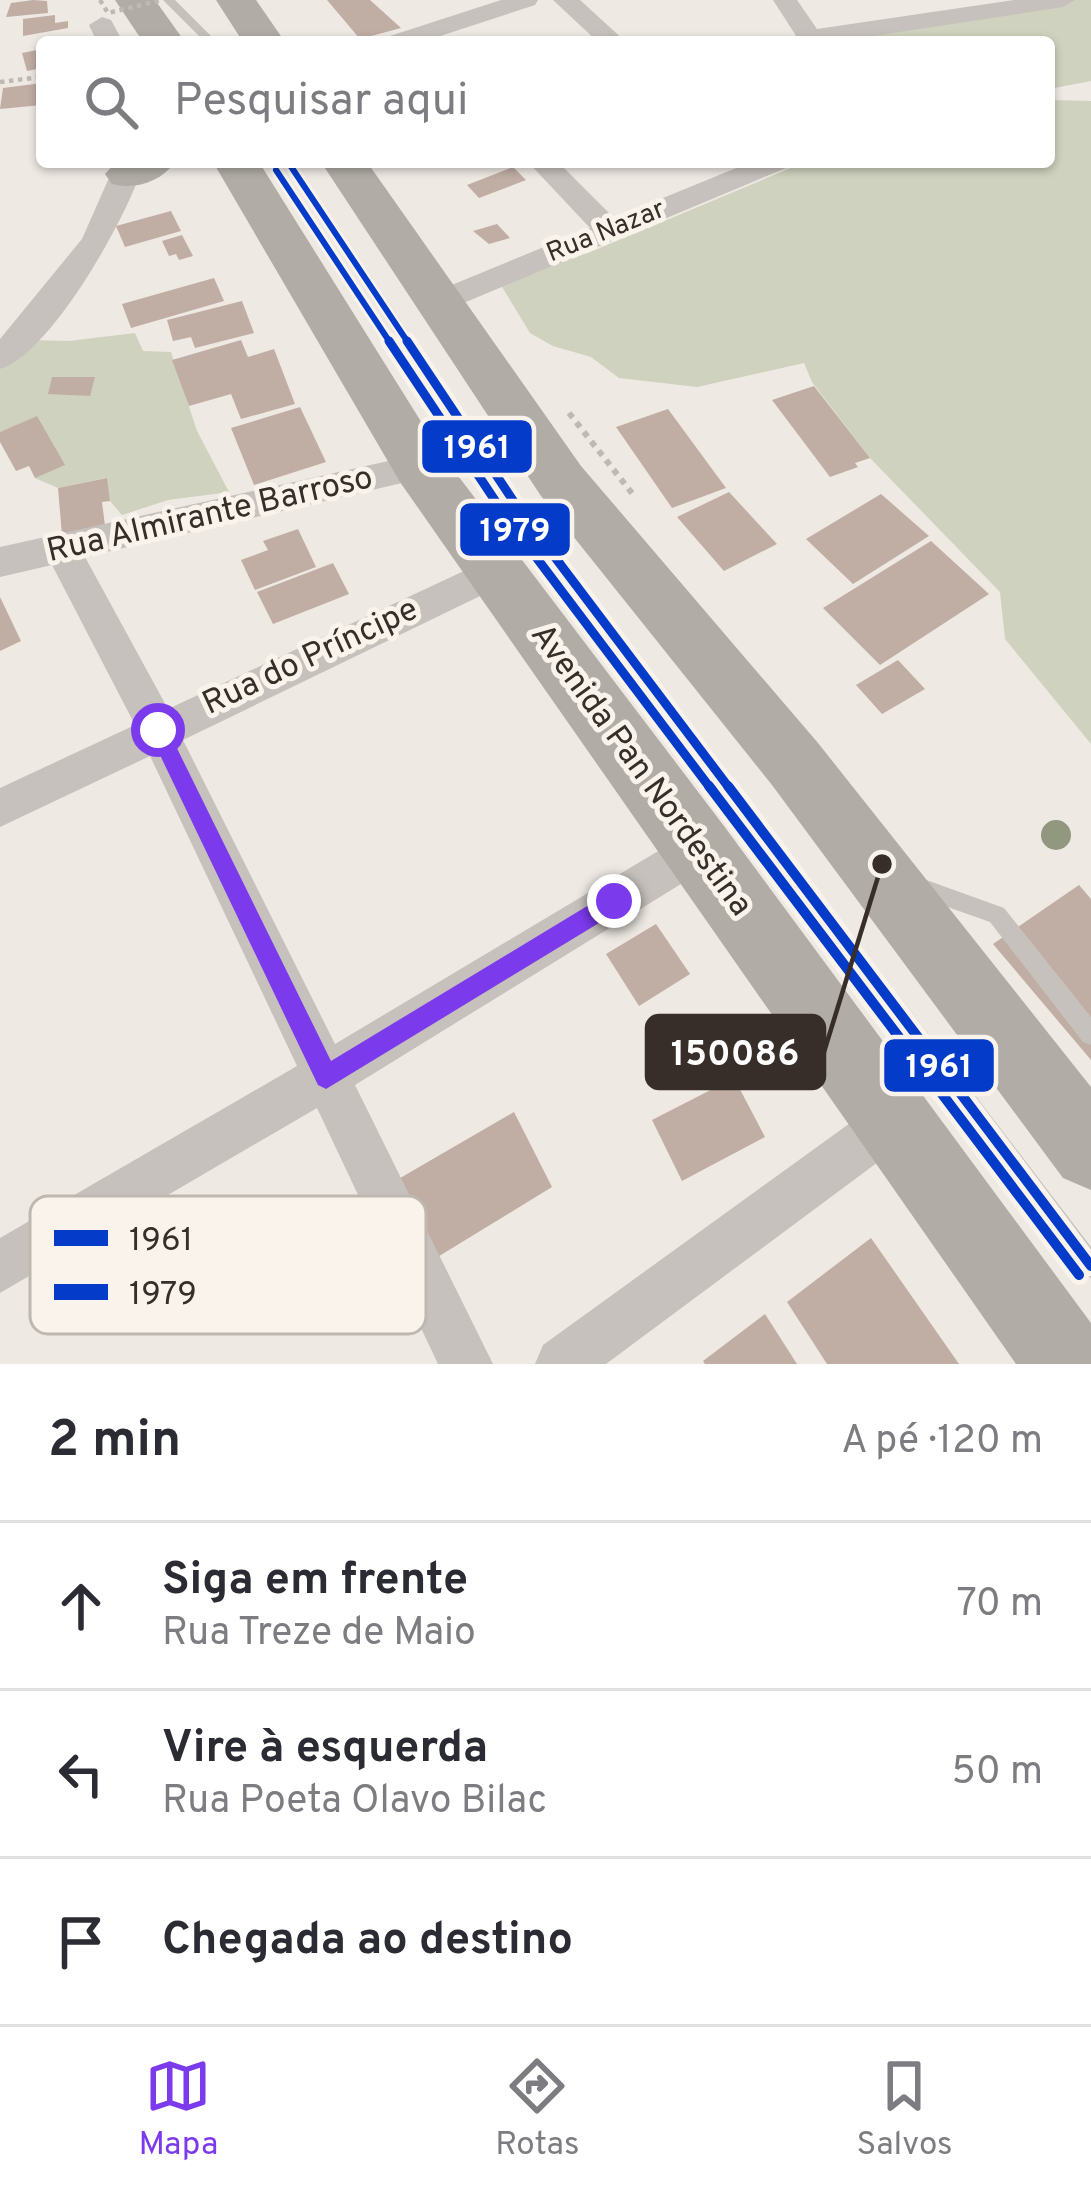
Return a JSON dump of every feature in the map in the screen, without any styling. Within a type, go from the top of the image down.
[{"type":"highway","points":[[135,0],[160,36]]},
{"type":"highway","points":[[242,1],[261,36]]},
{"type":"highway","name":"Avenida Pan Nordestina","points":[[240,168],[393,372],[420,467],[1068,1364]]},
{"type":"highway","points":[[348,168],[561,482],[795,764],[1091,1150]]},
{"type":"highway","points":[[393,372],[448,347],[477,360]]},
{"type":"street","points":[[423,36],[526,0]]},
{"type":"street","points":[[565,0],[607,36]]},
{"type":"street","points":[[785,0],[809,36]]},
{"type":"street","points":[[837,36],[1064,0]]},
{"type":"street","points":[[0,358],[52,308],[136,168]]},
{"type":"street","points":[[548,168],[610,231]]},
{"type":"street","name":"Rua Nazar","points":[[436,303],[754,168]]},
{"type":"street","name":"Rua Almirante Barroso","points":[[0,562],[420,467]]},
{"type":"street","points":[[63,551],[158,730],[384,1196]]},
{"type":"street","name":"Rua do Príncipe","points":[[0,808],[494,573]]},
{"type":"street","points":[[122,1196],[700,849]]},
{"type":"street","points":[[562,1364],[892,1121]]},
{"type":"street","points":[[0,1267],[30,1250]]},
{"type":"street","points":[[426,1282],[466,1364]]},
{"type":"lane","points":[[166,0],[205,36]]},
{"type":"lane","points":[[190,0],[207,36]]},
{"type":"lane","points":[[291,168],[393,372],[520,511],[1091,1266]]},
{"type":"lane","points":[[885,880],[997,915],[1091,1034]]},
{"type":"path","points":[[104,22],[108,13],[166,0]]},
{"type":"path","points":[[0,82],[36,78]]},
{"type":"green space","points":[[1047,0],[1091,0],[1091,81],[1055,88],[1055,36],[842,36]]},
{"type":"green space","points":[[1055,100],[1091,101],[1091,744],[1005,639],[1000,592],[870,458],[812,382],[804,363],[697,387],[619,378],[591,357],[553,346],[530,333],[499,282],[588,253],[791,168],[1055,168]]},
{"type":"green space","points":[[135,333],[143,351],[171,352],[197,431],[229,492],[168,500],[122,515],[110,501],[106,478],[58,488],[35,478],[37,417],[0,432],[0,369],[29,340],[69,341]]},
{"type":"building","points":[[327,0],[370,0],[401,28],[357,36]]},
{"type":"building","points":[[47,1],[48,13],[6,17],[11,3]]},
{"type":"building","points":[[55,15],[55,23],[68,21],[68,28],[23,36],[23,19]]},
{"type":"building","points":[[36,50],[36,69],[27,71],[22,53]]},
{"type":"building","points":[[36,84],[36,106],[0,109],[3,88]]},
{"type":"building","points":[[510,168],[526,180],[479,198],[467,185]]},
{"type":"building","points":[[171,211],[181,231],[125,247],[116,226]]},
{"type":"building","points":[[497,224],[510,238],[489,244],[473,231]]},
{"type":"building","points":[[182,235],[193,256],[179,260],[176,254],[169,256],[162,241]]},
{"type":"building","points":[[214,278],[224,301],[131,328],[122,304]]},
{"type":"building","points":[[242,301],[254,333],[195,348],[191,337],[173,341],[167,320]]},
{"type":"building","points":[[241,340],[248,357],[274,349],[295,404],[241,419],[231,394],[189,406],[172,360]]},
{"type":"building","points":[[52,377],[95,377],[90,396],[48,394]]},
{"type":"building","points":[[814,386],[870,458],[830,477],[772,400]]},
{"type":"building","points":[[300,407],[326,462],[254,485],[231,428]]},
{"type":"building","points":[[668,409],[726,488],[672,508],[616,427]]},
{"type":"building","points":[[37,416],[65,465],[35,478],[29,466],[16,471],[0,442],[0,432]]},
{"type":"building","points":[[107,478],[110,501],[102,502],[105,526],[62,535],[58,488]]},
{"type":"building","points":[[729,492],[777,544],[724,571],[677,517]]},
{"type":"building","points":[[881,494],[929,536],[853,584],[806,539]]},
{"type":"building","points":[[298,529],[316,567],[255,590],[241,560],[268,550],[263,541]]},
{"type":"building","points":[[931,541],[989,594],[880,665],[823,608]]},
{"type":"building","points":[[333,563],[349,594],[273,624],[257,592]]},
{"type":"building","points":[[0,597],[21,641],[0,651]]},
{"type":"building","points":[[898,660],[925,689],[882,714],[856,685]]},
{"type":"building","points":[[1079,885],[1091,899],[1091,1060],[993,944]]},
{"type":"building","points":[[656,924],[690,974],[639,1006],[606,954]]},
{"type":"building","points":[[734,1078],[765,1137],[682,1181],[652,1120]]},
{"type":"building","points":[[514,1112],[552,1187],[431,1261],[426,1250],[426,1196],[402,1196],[395,1181]]},
{"type":"building","points":[[871,1238],[959,1364],[827,1364],[787,1302]]},
{"type":"building","points":[[765,1314],[797,1364],[705,1364],[703,1361]]},
{"type":"transit line","name":"1961","points":[[292,168],[520,511],[1091,1266]]},
{"type":"transit line","name":"1979","points":[[276,170],[508,520],[1079,1275]]},
{"type":"place","name":"150086","points":[[882,864]]},
{"type":"route","points":[[158,730],[326,1077],[614,901]]}]
